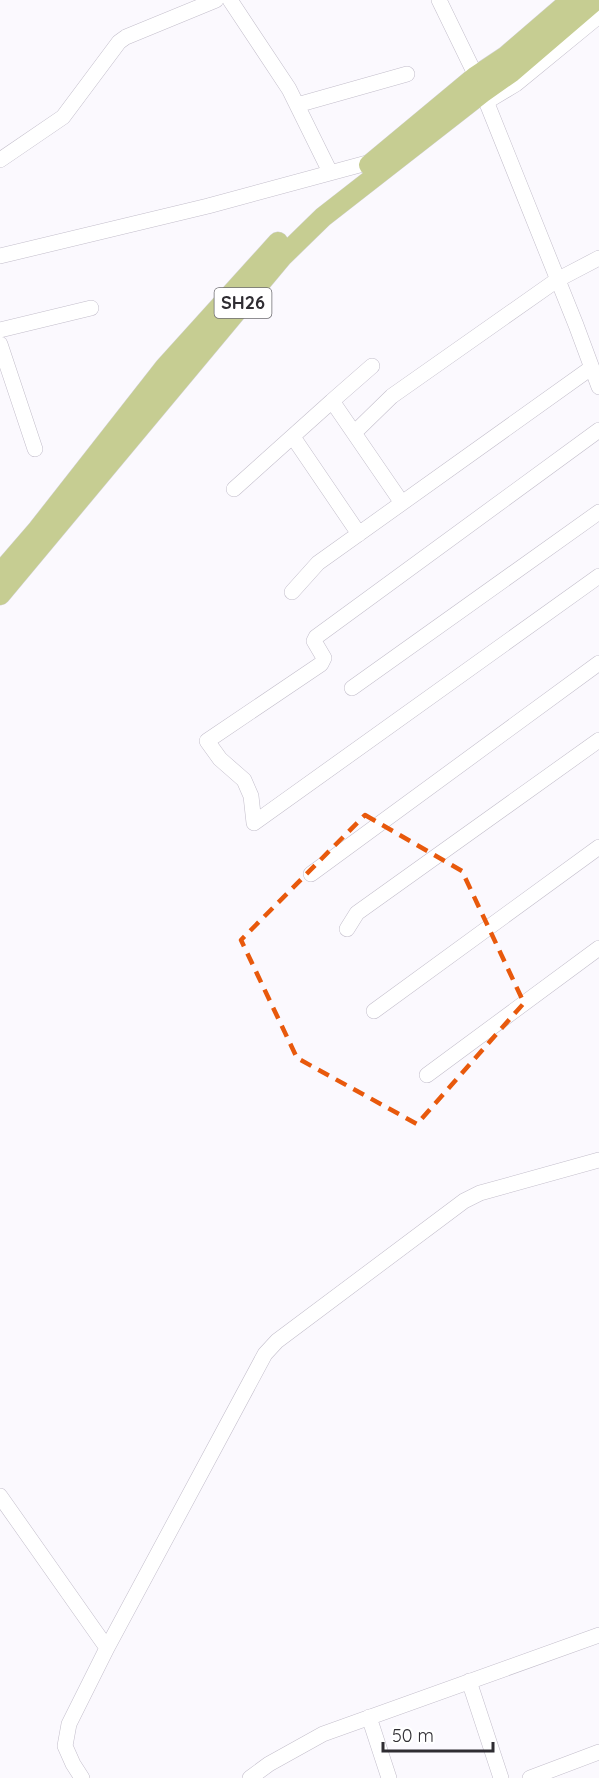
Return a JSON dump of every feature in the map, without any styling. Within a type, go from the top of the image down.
[{"type":"main road","name":"SH26","points":[[0,595],[282,257],[323,217],[482,90],[506,56],[571,0]]},
{"type":"main road","name":"SH26","points":[[0,573],[38,529],[165,367],[267,253],[315,209],[373,162],[531,56],[596,0]]},
{"type":"street","points":[[0,160],[63,117],[119,42],[126,37],[216,0]]},
{"type":"street","points":[[230,0],[290,89],[330,172]]},
{"type":"street","points":[[439,0],[482,90],[599,387]]},
{"type":"street","points":[[482,90],[516,84],[599,16]]},
{"type":"street","points":[[297,105],[407,74]]},
{"type":"street","points":[[0,256],[208,206],[404,154]]},
{"type":"street","points":[[354,433],[392,396],[557,280],[599,258]]},
{"type":"street","points":[[0,330],[91,308]]},
{"type":"street","points":[[0,344],[5,373],[35,449]]},
{"type":"street","points":[[234,489],[372,366]]},
{"type":"street","points":[[292,592],[318,563],[591,368]]},
{"type":"street","points":[[332,401],[402,503]]},
{"type":"street","points":[[599,430],[316,637],[314,641],[324,658],[321,664],[207,741],[220,759],[244,780],[251,796],[254,824],[599,576]]},
{"type":"street","points":[[293,437],[359,534]]},
{"type":"street","points":[[352,688],[599,512]]},
{"type":"street","points":[[311,874],[599,663]]},
{"type":"street","points":[[346,929],[357,913],[599,740]]},
{"type":"street","points":[[374,1011],[599,847]]},
{"type":"street","points":[[427,1075],[599,948]]},
{"type":"street","points":[[82,1778],[68,1754],[66,1737],[69,1724],[107,1648],[262,1359],[277,1341],[472,1197],[599,1160]]},
{"type":"street","points":[[0,1496],[107,1648]]},
{"type":"street","points":[[250,1778],[323,1734],[599,1635]]},
{"type":"street","points":[[469,1681],[501,1778]]},
{"type":"street","points":[[369,1717],[389,1778]]},
{"type":"street","points":[[530,1778],[599,1752]]},
{"type":"highlighted area","points":[[365,815],[462,871],[524,1003],[417,1124],[297,1058],[241,940]]}]
